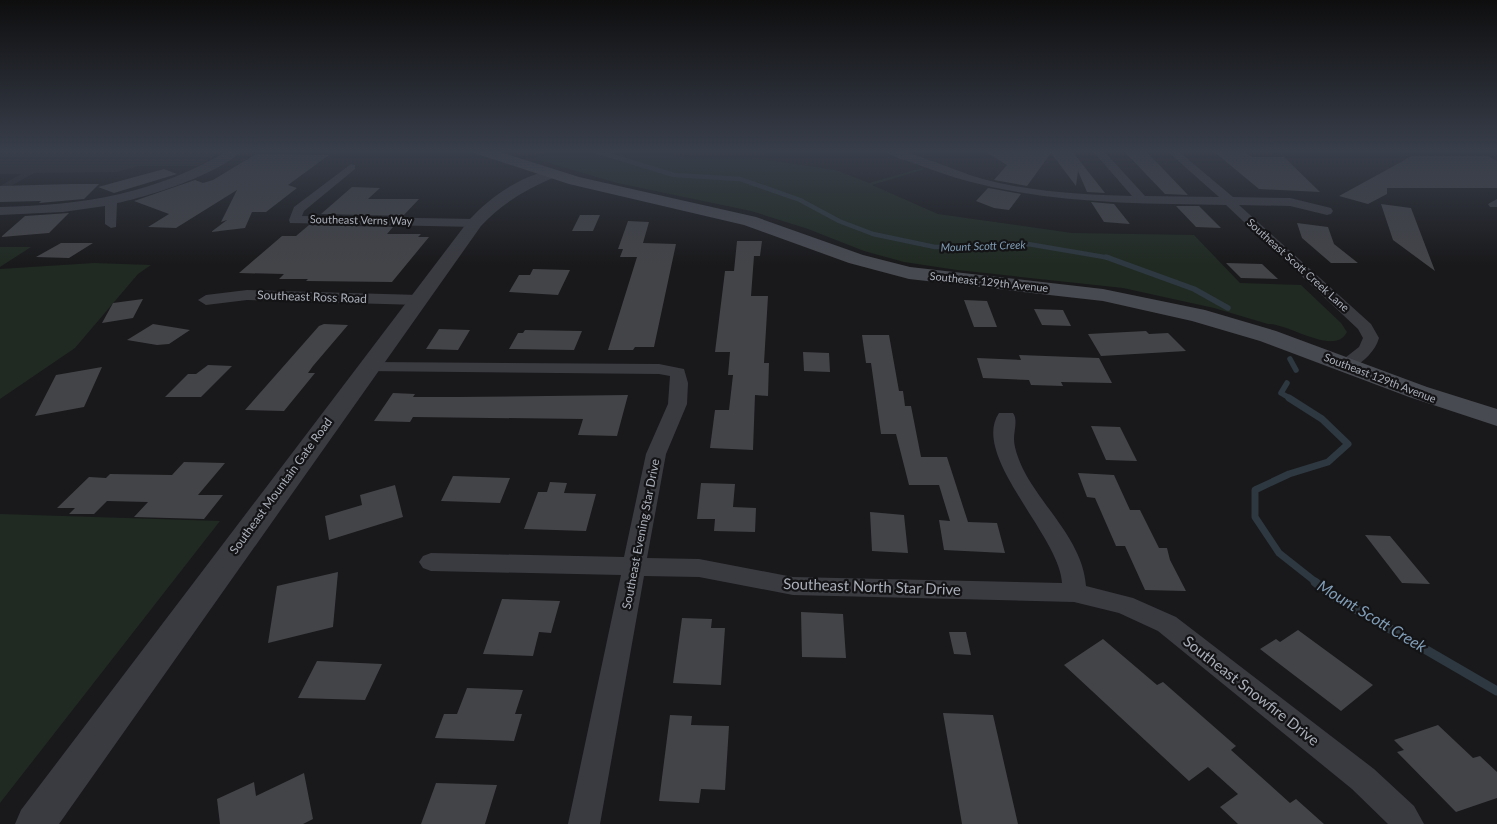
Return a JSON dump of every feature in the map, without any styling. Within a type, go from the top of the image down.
[{"type":"main road","name":"Southeast 129th Avenue","points":[[612,188],[750,221],[856,259],[909,273],[1103,295],[1169,308],[1237,326],[1347,365],[1432,398],[1497,418]]},
{"type":"street","points":[[0,212],[48,210],[111,203],[158,188]]},
{"type":"street","name":"Southeast Verns Way","points":[[325,188],[298,210],[295,220],[475,222]]},
{"type":"street","name":"Southeast Mountain Gate Road","points":[[35,824],[475,222],[507,194],[519,188]]},
{"type":"street","points":[[1013,188],[1082,198],[1290,202],[1327,211]]},
{"type":"street","points":[[1132,188],[1142,200]]},
{"type":"street","name":"Southeast Scott Creek Lane","points":[[1215,188],[1350,312],[1369,333],[1371,338],[1366,349],[1347,365]]},
{"type":"street","points":[[111,203],[111,224]]},
{"type":"street","name":"Southeast Ross Road","points":[[206,300],[247,295],[419,300]]},
{"type":"street","name":"Southeast Evening Star Drive","points":[[370,366],[659,369],[678,373],[681,384],[676,408],[656,454],[584,824]]},
{"type":"street","points":[[1006,417],[1004,441],[1012,468],[1065,553],[1073,572],[1074,593]]},
{"type":"street","name":"Southeast North Star Drive","points":[[431,562],[635,565],[699,568],[793,586],[1074,593]]},
{"type":"street","name":"Southeast Snowfire Drive","points":[[1074,593],[1124,605],[1167,624],[1363,779],[1404,817],[1408,824]]},
{"type":"shaded area","points":[[643,188],[880,188],[938,214],[1072,233],[1194,235],[1240,283],[1301,285],[1341,323],[1347,332],[1341,339],[1332,341],[1322,340],[1277,325],[1214,308],[1123,288],[957,270],[904,262],[864,251],[808,229],[751,211]]},
{"type":"shaded area","points":[[0,247],[31,247],[0,267]]},
{"type":"shaded area","points":[[94,263],[151,265],[138,274],[75,348],[0,399],[0,269]]},
{"type":"shaded area","points":[[0,514],[220,521],[0,803]]},
{"type":"building","points":[[0,188],[95,188],[84,199],[39,203],[41,201],[0,202]]},
{"type":"building","points":[[102,188],[129,188],[114,193]]},
{"type":"building","points":[[170,188],[296,188],[266,212],[252,212],[245,228],[211,232],[227,220],[221,222],[237,190],[176,228],[148,227],[169,214],[134,201]]},
{"type":"building","points":[[350,188],[380,188],[368,199],[419,199],[403,216],[321,214]]},
{"type":"building","points":[[988,188],[1021,194],[1009,210],[994,208],[976,201]]},
{"type":"building","points":[[1085,188],[1101,188],[1105,193],[1087,192]]},
{"type":"building","points":[[1160,188],[1182,188],[1188,195],[1165,194]]},
{"type":"building","points":[[1316,188],[1320,192],[1259,189]]},
{"type":"building","points":[[1353,188],[1387,188],[1387,194],[1368,204],[1339,196]]},
{"type":"building","points":[[1091,202],[1114,204],[1130,224],[1104,222]]},
{"type":"building","points":[[1381,204],[1411,208],[1435,271],[1393,240]]},
{"type":"building","points":[[1176,206],[1199,206],[1221,228],[1196,227]]},
{"type":"building","points":[[69,213],[49,233],[1,237],[25,216]]},
{"type":"building","points":[[580,215],[600,215],[593,231],[572,231]]},
{"type":"building","points":[[628,221],[649,222],[643,243],[676,244],[654,347],[635,347],[633,350],[608,350],[637,257],[620,257],[623,249],[618,249]]},
{"type":"building","points":[[1297,223],[1328,227],[1334,244],[1358,263],[1331,263],[1302,238]]},
{"type":"building","points":[[309,225],[393,227],[387,234],[421,234],[418,237],[429,237],[392,282],[306,281],[308,279],[279,279],[284,274],[239,273],[282,236],[296,236]]},
{"type":"building","points":[[737,241],[762,241],[760,256],[754,256],[751,296],[768,296],[764,363],[769,363],[768,396],[755,395],[753,450],[710,448],[715,410],[729,410],[733,375],[728,375],[730,352],[715,352],[725,271],[734,271]]},
{"type":"building","points":[[61,243],[93,243],[69,258],[36,257]]},
{"type":"building","points":[[1226,263],[1262,264],[1278,279],[1241,278]]},
{"type":"building","points":[[533,269],[570,270],[558,295],[509,292],[519,275],[530,275]]},
{"type":"building","points":[[143,299],[133,318],[102,323],[113,303]]},
{"type":"building","points":[[964,300],[987,301],[997,327],[974,327]]},
{"type":"building","points":[[1034,309],[1063,310],[1071,326],[1042,325]]},
{"type":"building","points":[[153,324],[190,330],[169,344],[157,345],[127,340]]},
{"type":"building","points":[[324,324],[348,325],[313,366],[308,373],[315,373],[284,411],[245,410],[319,326]]},
{"type":"building","points":[[439,329],[470,330],[458,350],[426,349]]},
{"type":"building","points":[[525,330],[582,331],[574,350],[509,349],[518,333],[523,333]]},
{"type":"building","points":[[1146,331],[1149,334],[1168,333],[1186,351],[1101,356],[1088,334]]},
{"type":"building","points":[[862,335],[889,335],[899,391],[903,391],[905,406],[911,406],[921,457],[947,457],[968,522],[997,523],[1005,553],[944,550],[939,520],[950,521],[939,485],[909,485],[896,434],[881,434],[871,363],[866,363]]},
{"type":"building","points":[[803,352],[829,353],[830,372],[804,371]]},
{"type":"building","points":[[1019,355],[1099,358],[1112,383],[1061,382],[1063,386],[1031,385],[1029,380],[983,378],[977,358],[1021,360]]},
{"type":"building","points":[[208,365],[232,366],[201,397],[165,397],[188,374],[196,374]]},
{"type":"building","points":[[102,367],[84,407],[35,416],[56,375]]},
{"type":"building","points":[[393,393],[415,394],[413,397],[628,395],[617,436],[578,435],[583,419],[413,417],[410,422],[374,421]]},
{"type":"building","points":[[1091,426],[1120,427],[1137,461],[1106,460]]},
{"type":"building","points":[[184,462],[225,463],[198,495],[223,495],[204,519],[134,517],[148,502],[107,501],[94,514],[69,514],[75,508],[57,508],[89,477],[106,478],[110,474],[172,475]]},
{"type":"building","points":[[1078,473],[1114,475],[1130,510],[1140,510],[1159,548],[1167,548],[1170,560],[1186,591],[1145,590],[1125,546],[1116,546],[1095,498],[1087,497]]},
{"type":"building","points":[[453,476],[510,478],[500,503],[441,501]]},
{"type":"building","points":[[550,482],[567,483],[564,493],[596,494],[586,531],[524,529],[538,492],[547,492]]},
{"type":"building","points":[[701,483],[735,484],[733,507],[756,508],[755,532],[714,531],[715,519],[697,519]]},
{"type":"building","points":[[395,485],[403,517],[329,540],[325,516],[362,505],[360,495]]},
{"type":"building","points":[[870,512],[904,515],[908,553],[872,551]]},
{"type":"building","points":[[1365,535],[1390,536],[1430,584],[1402,583]]},
{"type":"building","points":[[338,572],[333,627],[268,643],[277,586]]},
{"type":"building","points":[[502,599],[560,601],[551,633],[539,632],[533,656],[483,654]]},
{"type":"building","points":[[801,612],[843,614],[846,658],[802,657]]},
{"type":"building","points":[[682,618],[712,619],[711,628],[725,628],[721,685],[673,683]]},
{"type":"building","points":[[1298,630],[1373,685],[1341,711],[1260,649],[1276,639],[1280,642]]},
{"type":"building","points":[[949,632],[966,632],[971,655],[954,654]]},
{"type":"building","points":[[1103,639],[1157,685],[1163,682],[1236,746],[1231,750],[1290,803],[1296,799],[1324,824],[1238,824],[1220,807],[1238,794],[1208,767],[1189,781],[1064,665]]},
{"type":"building","points":[[317,661],[382,664],[365,700],[298,698]]},
{"type":"building","points":[[467,688],[523,690],[515,714],[522,714],[514,741],[435,738],[444,714],[457,714]]},
{"type":"building","points":[[943,713],[993,715],[1018,824],[962,824]]},
{"type":"building","points":[[670,715],[692,716],[691,725],[729,726],[725,790],[701,789],[699,803],[659,801]]},
{"type":"building","points":[[1438,725],[1473,758],[1480,756],[1497,772],[1497,798],[1456,812],[1397,752],[1404,750],[1394,740]]},
{"type":"building","points":[[304,773],[313,819],[303,824],[220,824],[217,799],[254,782],[256,796]]},
{"type":"building","points":[[436,783],[497,785],[485,824],[421,824]]},
{"type":"waterway","name":"Mount Scott Creek","points":[[767,188],[800,200],[839,221],[873,234],[935,247],[1028,244],[1108,258]]},
{"type":"waterway","name":"Mount Scott Creek","points":[[1108,258],[1194,289],[1228,308]]},
{"type":"waterway","name":"Mount Scott Creek","points":[[1290,359],[1296,370]]},
{"type":"waterway","name":"Mount Scott Creek","points":[[1287,383],[1281,393],[1291,399]]},
{"type":"waterway","name":"Mount Scott Creek","points":[[1289,398],[1322,419],[1348,444],[1328,462],[1289,474],[1255,490],[1255,517],[1279,553],[1317,583]]},
{"type":"waterway","name":"Mount Scott Creek","points":[[1315,582],[1330,594],[1497,691]]}]
